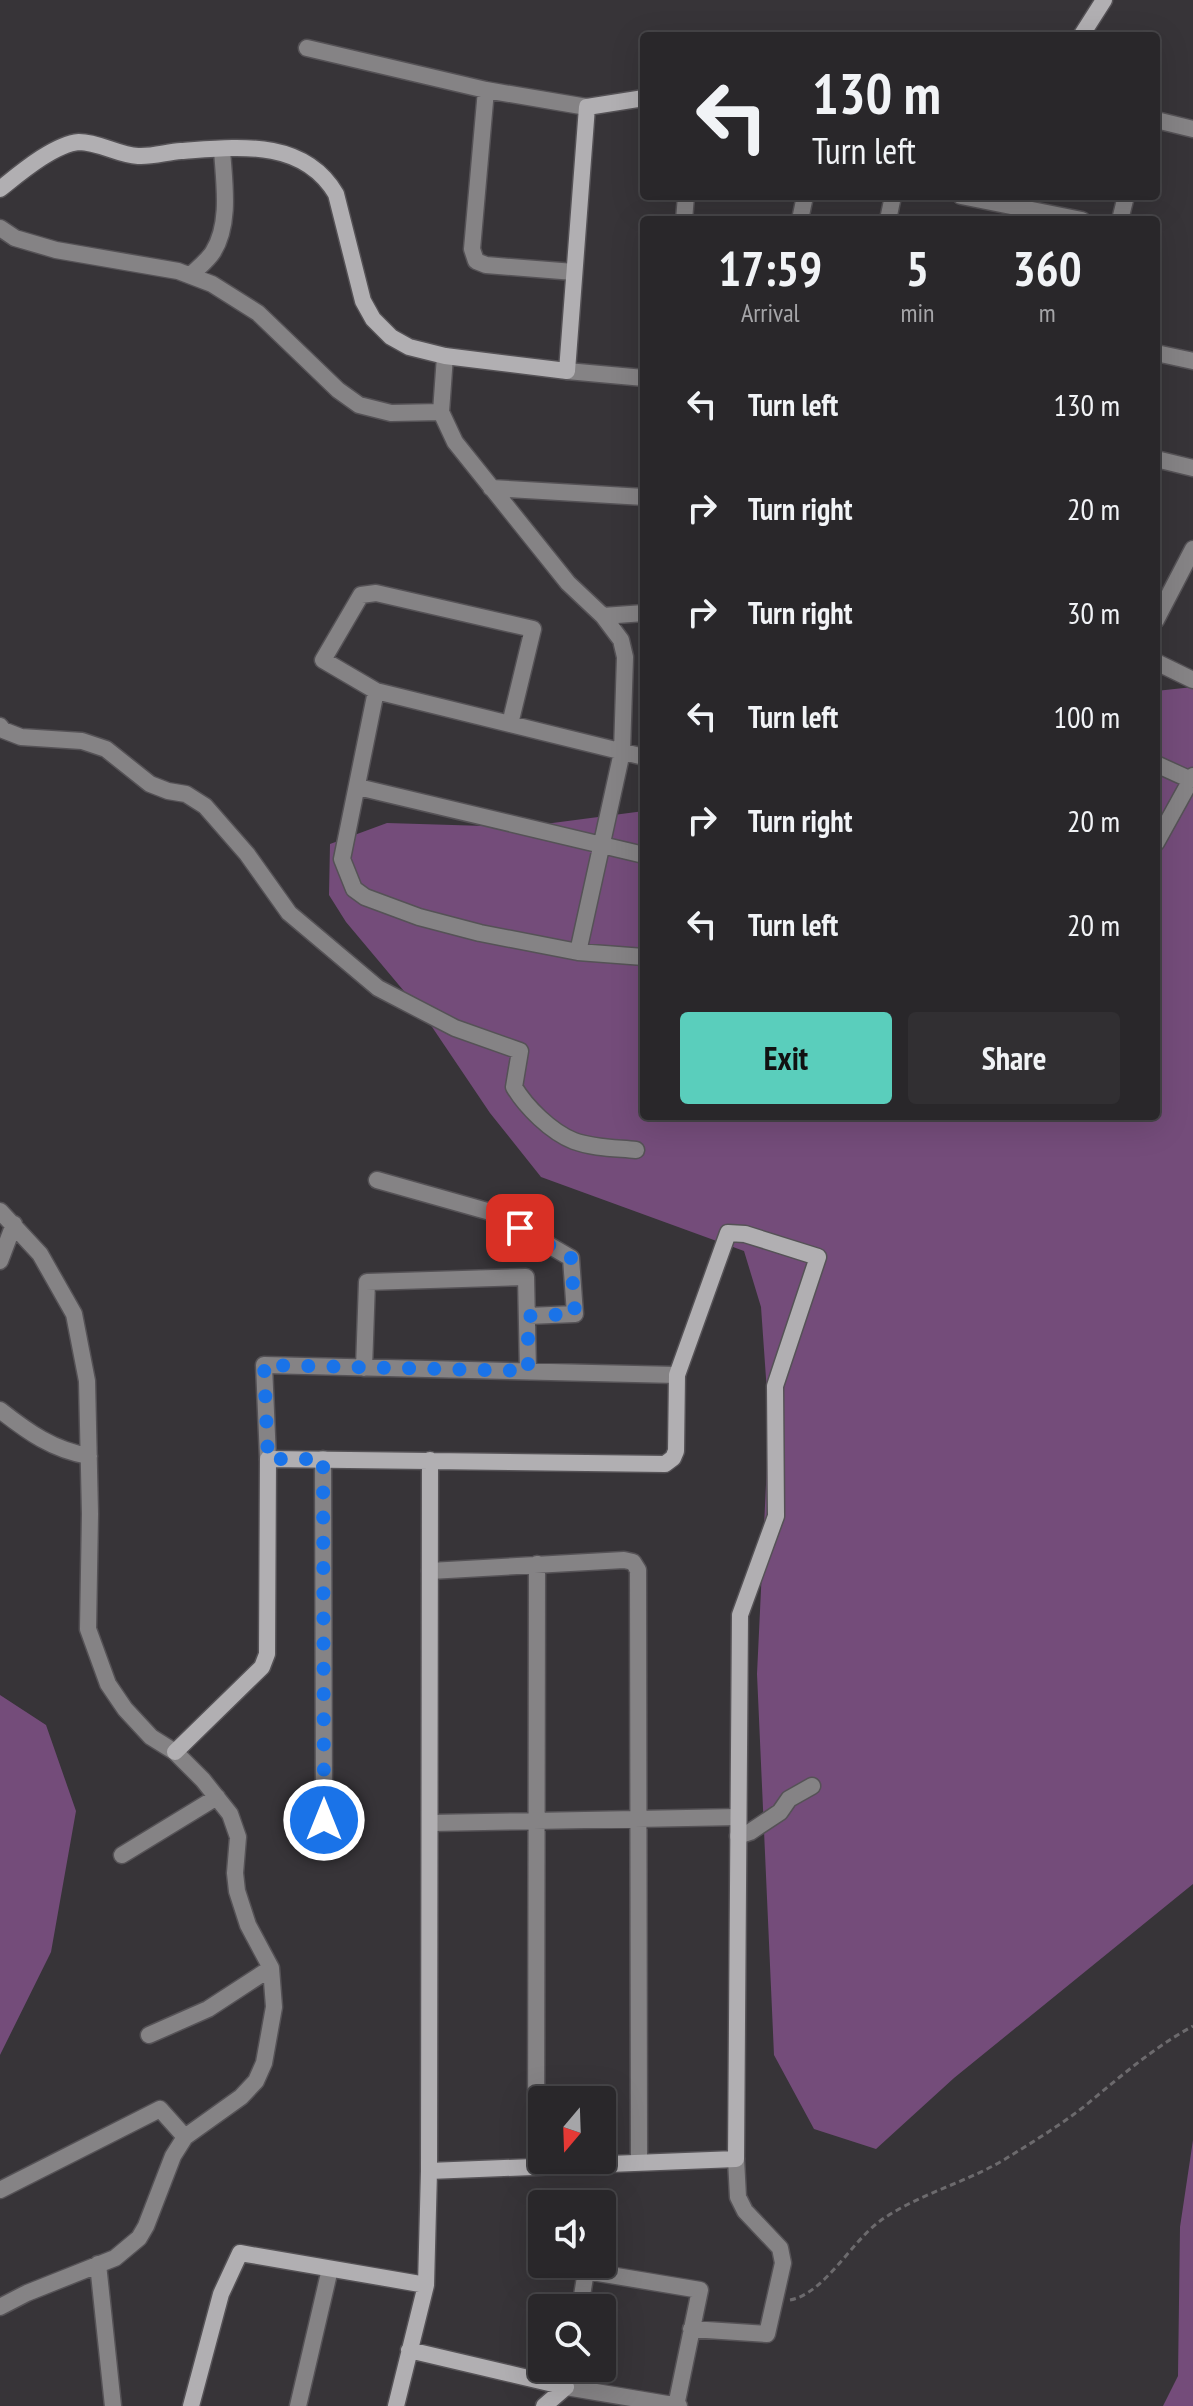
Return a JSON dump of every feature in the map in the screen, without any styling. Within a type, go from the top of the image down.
[{"type":"street","points":[[1084,32],[1104,0]]},
{"type":"street","points":[[307,48],[486,90],[587,107],[640,99]]},
{"type":"street","points":[[486,90],[472,249],[476,261],[486,265],[574,272]]},
{"type":"street","points":[[567,371],[587,107]]},
{"type":"street","points":[[1160,121],[1193,129]]},
{"type":"street","points":[[0,189],[32,164],[79,142],[141,156],[260,148],[283,151],[316,169],[328,180],[336,194],[363,301],[373,319],[391,337],[409,347],[445,356],[640,378]]},
{"type":"street","points":[[191,275],[213,252],[221,230],[225,204],[222,150]]},
{"type":"street","points":[[998,200],[1065,216]]},
{"type":"street","points":[[0,228],[15,238],[56,250],[191,275],[212,284],[258,313],[338,390],[359,405],[391,413],[441,412]]},
{"type":"street","points":[[1160,354],[1193,361]]},
{"type":"street","points":[[445,356],[441,412],[455,442],[568,583],[603,616],[621,640],[625,657],[622,752],[578,952]]},
{"type":"street","points":[[1160,460],[1193,468]]},
{"type":"street","points":[[491,488],[640,497]]},
{"type":"street","points":[[1160,612],[1193,549]]},
{"type":"street","points":[[510,724],[533,629],[376,593],[361,595],[323,660],[376,691],[640,756]]},
{"type":"street","points":[[603,616],[640,613]]},
{"type":"street","points":[[1160,664],[1193,680]]},
{"type":"street","points":[[376,691],[342,859],[354,889],[365,897],[419,917],[480,933],[578,952],[640,957]]},
{"type":"street","points":[[0,726],[21,737],[82,741],[106,749],[150,784],[186,794],[205,806],[247,854],[289,913],[378,988],[455,1028],[520,1051],[514,1087],[522,1100],[549,1125],[572,1140],[636,1150]]},
{"type":"street","points":[[1160,766],[1192,778],[1160,836]]},
{"type":"street","points":[[358,787],[640,854]]},
{"type":"street","points":[[377,1180],[494,1213],[571,1258],[575,1314],[528,1316]]},
{"type":"street","points":[[0,1211],[40,1254],[74,1314],[87,1381],[88,1629],[108,1684],[117,1697],[151,1737],[175,1752],[230,1814],[238,1837],[237,1891],[248,1925],[271,1968],[274,2007],[264,2063],[256,2081],[241,2097],[185,2137],[173,2156],[139,2238],[115,2258],[0,2307]]},
{"type":"street","points":[[0,1261],[14,1224]]},
{"type":"street","points":[[268,1459],[665,1464],[676,1451],[677,1375],[728,1233],[745,1234],[818,1257],[775,1386],[776,1516],[740,1615],[738,2197],[745,2211],[780,2248],[783,2263],[767,2334],[691,2329]]},
{"type":"street","points":[[364,1368],[367,1282],[526,1277],[528,1371]]},
{"type":"street","points":[[175,1752],[262,1667],[267,1654],[268,1459],[264,1365],[677,1375]]},
{"type":"street","points":[[0,1410],[37,1438],[61,1450],[89,1456]]},
{"type":"street","points":[[323,1459],[324,1820]]},
{"type":"street","points":[[396,2406],[426,2285],[431,1823],[430,1460]]},
{"type":"street","points":[[430,1571],[624,1560],[633,1562],[638,1570],[636,1820],[639,2162]]},
{"type":"street","points":[[536,2086],[537,1564]]},
{"type":"street","points":[[738,1836],[750,1832],[780,1812],[789,1799],[812,1786]]},
{"type":"street","points":[[122,1855],[217,1797]]},
{"type":"street","points":[[431,1823],[738,1817]]},
{"type":"street","points":[[149,2035],[208,2009],[271,1968]]},
{"type":"street","points":[[0,2190],[160,2109],[185,2137]]},
{"type":"street","points":[[616,2163],[736,2159]]},
{"type":"street","points":[[429,2171],[528,2166]]},
{"type":"street","points":[[191,2406],[221,2294],[240,2253],[426,2285]]},
{"type":"street","points":[[98,2264],[113,2406]]},
{"type":"street","points":[[298,2406],[330,2269]]},
{"type":"street","points":[[409,2350],[566,2387],[677,2406],[700,2290],[586,2271],[582,2294]]},
{"type":"street","points":[[544,2406],[566,2387],[567,2382]]},
{"type":"path","points":[[773,2303],[801,2298],[880,2221],[1006,2159],[1085,2106],[1128,2068],[1167,2040],[1193,2026]]},
{"type":"shaded area","points":[[1193,687],[1193,1884],[954,2078],[876,2149],[814,2129],[774,2055],[757,1674],[769,1421],[761,1307],[744,1251],[541,1177],[490,1113],[424,1015],[346,922],[329,895],[330,844],[387,823],[522,827],[640,812],[640,1120],[1160,1120],[1160,691]]},
{"type":"shaded area","points":[[0,1695],[46,1725],[76,1811],[51,1952],[0,2055]]},
{"type":"shaded area","points":[[1193,2140],[1193,2406],[1163,2406],[1178,2376],[1180,2227]]},
{"type":"route","points":[[324,1820],[323,1459],[268,1459],[264,1365],[528,1371],[528,1316],[575,1314],[571,1258],[520,1228]]}]
